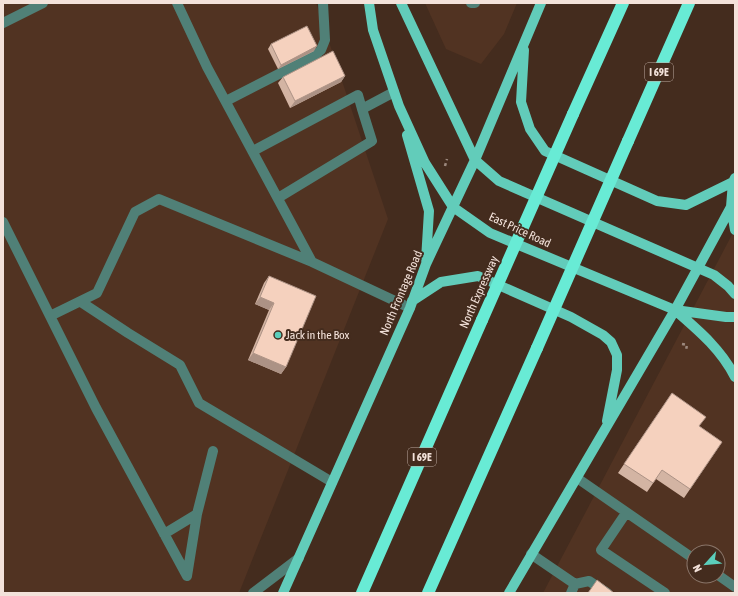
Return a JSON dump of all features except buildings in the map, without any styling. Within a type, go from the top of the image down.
[{"type":"highway","name":"North Expressway","points":[[362,593],[623,3]]},
{"type":"highway","name":"I 69E","points":[[428,593],[689,3]]},
{"type":"main road","name":"East Price Road","points":[[369,3],[373,30],[399,106],[425,163],[453,207],[490,233],[675,310]]},
{"type":"main road","points":[[401,3],[475,160],[499,181],[714,275],[728,286],[735,294]]},
{"type":"main road","name":"North Frontage Road","points":[[283,593],[411,304],[426,264],[475,160],[541,3]]},
{"type":"main road","points":[[524,42],[521,102],[530,129],[545,150],[657,201],[686,205],[734,181]]},
{"type":"main road","points":[[399,106],[429,211],[426,264]]},
{"type":"main road","points":[[734,181],[731,207],[735,230]]},
{"type":"main road","points":[[509,593],[675,310],[731,207]]},
{"type":"main road","points":[[411,304],[441,282],[478,276],[571,317],[603,335],[610,342],[617,355],[617,370],[605,431]]},
{"type":"main road","points":[[675,310],[735,317]]},
{"type":"main road","points":[[675,310],[702,334],[719,352],[735,377]]},
{"type":"street","points":[[3,23],[43,3]]},
{"type":"street","points":[[177,3],[207,67],[312,262]]},
{"type":"street","points":[[226,101],[314,56],[321,50],[325,40],[324,5]]},
{"type":"street","points":[[362,109],[394,92]]},
{"type":"street","points":[[253,151],[358,95],[372,141],[278,198]]},
{"type":"street","points":[[50,316],[81,302],[97,292],[136,212],[159,199],[411,304]]},
{"type":"street","points":[[3,222],[117,447],[187,576],[197,514],[213,451]]},
{"type":"street","points":[[81,302],[180,365],[199,403],[332,482]]},
{"type":"street","points":[[576,478],[686,553]]},
{"type":"street","points":[[626,512],[601,550],[665,593]]},
{"type":"street","points":[[164,534],[197,514]]},
{"type":"street","points":[[531,554],[573,588],[589,581],[607,593]]},
{"type":"street","points":[[253,593],[299,558]]},
{"type":"street","points":[[726,581],[735,587]]},
{"type":"path","points":[[445,166],[447,159]]},
{"type":"path","points":[[686,350],[689,341]]},
{"type":"path","points":[[682,344],[687,345]]},
{"type":"shaded area","points":[[3,3],[316,3],[388,219],[239,593],[3,593]]},
{"type":"shaded area","points":[[425,3],[517,3],[504,34],[481,64],[446,49]]},
{"type":"shaded area","points":[[735,229],[735,593],[543,593]]},
{"type":"place","name":"Jack in the Box","points":[[278,335]]}]
